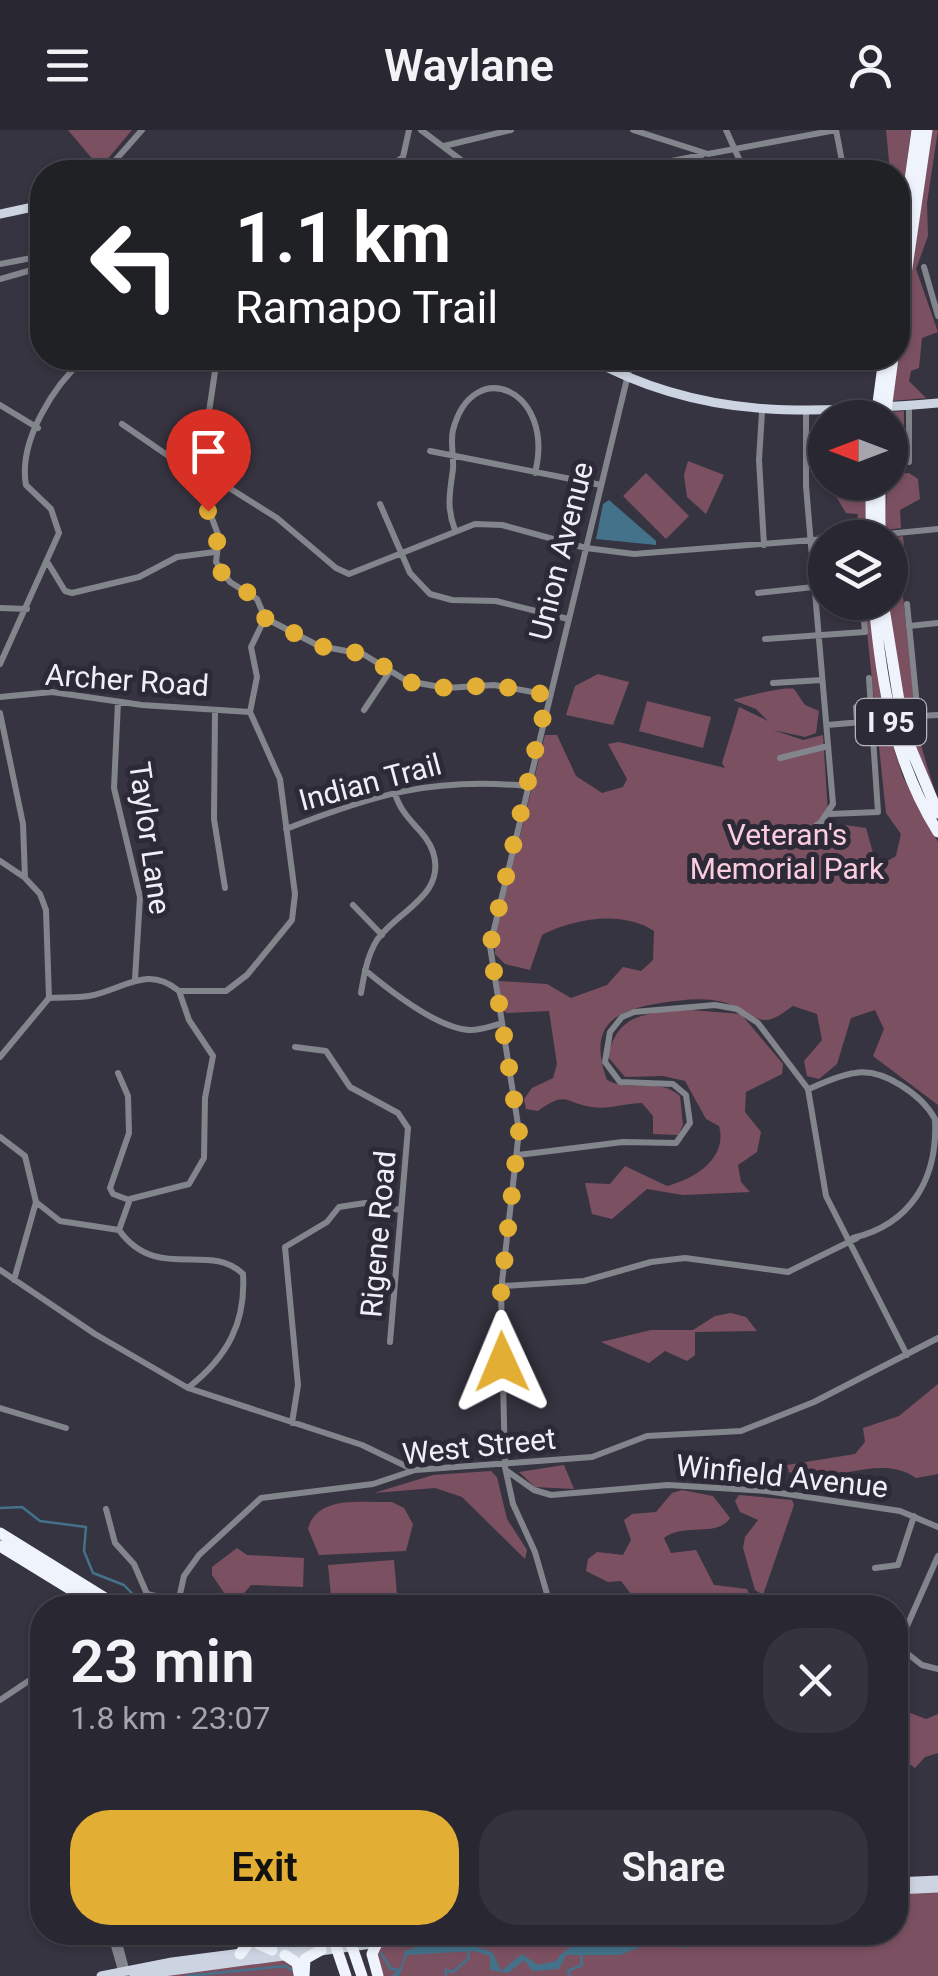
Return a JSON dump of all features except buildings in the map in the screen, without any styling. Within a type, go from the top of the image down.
[{"type":"highway","points":[[910,180],[917,130]]},
{"type":"highway","points":[[910,243],[926,130]]},
{"type":"highway","points":[[878,400],[882,370]]},
{"type":"highway","points":[[887,400],[891,370]]},
{"type":"highway","name":"I 95","points":[[877,620],[894,731],[913,786],[938,832]]},
{"type":"highway","name":"I 95","points":[[886,620],[904,732],[938,813]]},
{"type":"highway","points":[[0,1532],[99,1595]]},
{"type":"highway","points":[[0,1546],[80,1595]]},
{"type":"highway","points":[[240,1954],[247,1945]]},
{"type":"highway","points":[[262,1945],[297,1963],[302,1976]]},
{"type":"highway","points":[[335,1945],[345,1976]]},
{"type":"highway","points":[[351,1945],[362,1976]]},
{"type":"highway","points":[[375,1945],[372,1954],[378,1976]]},
{"type":"highway","points":[[302,1976],[306,1958],[321,1950]]},
{"type":"main road","points":[[0,214],[30,208]]},
{"type":"main road","points":[[615,370],[716,404],[762,412],[806,410]]},
{"type":"main road","points":[[908,406],[938,403]]},
{"type":"main road","points":[[908,1888],[938,1880]]},
{"type":"main road","points":[[908,1883],[938,1888]]},
{"type":"main road","points":[[101,1976],[326,1945]]},
{"type":"main road","points":[[126,1974],[240,1954],[321,1950],[341,1945]]},
{"type":"street","points":[[116,160],[142,130]]},
{"type":"street","points":[[398,160],[403,156],[409,130]]},
{"type":"street","points":[[421,130],[461,160]]},
{"type":"street","points":[[442,146],[510,130]]},
{"type":"street","points":[[633,130],[708,154]]},
{"type":"street","points":[[726,130],[738,160]]},
{"type":"street","points":[[782,130],[784,140]]},
{"type":"street","points":[[677,160],[836,130],[842,160]]},
{"type":"street","points":[[462,160],[464,141]]},
{"type":"street","points":[[0,264],[30,258]]},
{"type":"street","points":[[924,266],[938,316]]},
{"type":"street","points":[[0,279],[30,271]]},
{"type":"street","points":[[0,664],[59,534],[56,521],[24,479],[38,428],[57,386],[73,370]]},
{"type":"street","points":[[215,370],[207,416],[206,471],[208,511],[218,537],[215,552],[221,572],[256,599],[265,618],[319,646],[364,654],[408,682],[438,688],[494,685],[548,695]]},
{"type":"street","name":"Union Avenue","points":[[547,1595],[535,1552],[513,1504],[505,1468],[502,1286],[518,1155],[517,1111],[490,946],[629,370]]},
{"type":"street","points":[[455,530],[448,501],[452,436],[460,412],[478,394],[500,389],[518,396],[532,410],[541,441],[535,474]]},
{"type":"street","points":[[0,405],[38,428]]},
{"type":"street","points":[[806,410],[810,520]]},
{"type":"street","points":[[762,412],[758,460],[764,544]]},
{"type":"street","points":[[122,424],[170,458],[206,471],[277,518],[342,572],[361,572],[475,524],[502,526],[586,548],[634,554],[808,540]]},
{"type":"street","points":[[908,443],[909,462]]},
{"type":"street","points":[[430,451],[601,485]]},
{"type":"street","points":[[380,504],[414,579],[436,596],[496,601],[568,619]]},
{"type":"street","points":[[908,533],[938,529]]},
{"type":"street","points":[[48,562],[65,591],[72,593],[139,576],[177,557],[215,552]]},
{"type":"street","points":[[758,593],[808,589]]},
{"type":"street","points":[[0,608],[26,610]]},
{"type":"street","points":[[49,998],[93,996],[134,979],[162,981],[179,992],[226,991],[247,975],[289,925],[295,894],[280,779],[250,712],[256,677],[251,646],[265,618]]},
{"type":"street","points":[[800,838],[829,814],[833,804],[817,620]]},
{"type":"street","points":[[765,639],[865,632],[864,620]]},
{"type":"street","points":[[907,620],[918,716],[938,715]]},
{"type":"street","points":[[907,626],[938,624]]},
{"type":"street","points":[[364,710],[390,670]]},
{"type":"street","points":[[829,814],[872,814],[879,804],[869,678]]},
{"type":"street","points":[[772,683],[822,680]]},
{"type":"street","name":"Archer Road","points":[[0,697],[52,692],[118,702],[250,712]]},
{"type":"street","name":"Taylor Lane","points":[[118,702],[114,788],[140,897],[134,979]]},
{"type":"street","points":[[856,707],[857,722]]},
{"type":"street","points":[[214,710],[214,818],[225,888]]},
{"type":"street","points":[[0,712],[23,824],[25,878]]},
{"type":"street","points":[[827,725],[873,721]]},
{"type":"street","points":[[780,758],[828,746]]},
{"type":"street","name":"Indian Trail","points":[[286,829],[395,793],[463,780],[526,786]]},
{"type":"street","points":[[361,993],[365,970],[382,935],[426,895],[435,872],[430,846],[403,814],[395,793]]},
{"type":"street","points":[[0,861],[25,878],[40,894],[46,910],[49,998],[0,1057]]},
{"type":"street","points":[[352,905],[382,935]]},
{"type":"street","points":[[365,970],[398,996],[448,1024],[471,1030],[500,1024]]},
{"type":"street","points":[[118,1074],[125,1082],[129,1133],[110,1188],[112,1194],[129,1200],[190,1184],[204,1158],[205,1098],[213,1056],[189,1020],[179,992]]},
{"type":"street","points":[[518,1155],[623,1142],[665,1146],[685,1135],[691,1110],[679,1086],[626,1084],[614,1076],[605,1062],[610,1032],[622,1016],[634,1012],[698,1004],[737,1009],[758,1023],[808,1089],[820,1173],[907,1355]]},
{"type":"street","name":"Rigene Road","points":[[295,1047],[326,1051],[350,1088],[398,1113],[408,1128],[390,1342]]},
{"type":"street","points":[[502,1286],[584,1281],[650,1262],[685,1258],[788,1272],[907,1212],[923,1197],[935,1119],[916,1096],[873,1074],[856,1072],[808,1089]]},
{"type":"street","points":[[0,1137],[25,1156],[36,1202],[14,1280]]},
{"type":"street","points":[[120,1230],[129,1200]]},
{"type":"street","points":[[36,1202],[60,1221],[120,1230],[149,1257],[226,1264],[243,1274],[244,1297],[226,1352],[188,1388]]},
{"type":"street","points":[[292,1423],[298,1384],[285,1246],[334,1216],[339,1207],[365,1204],[400,1210]]},
{"type":"street","points":[[0,1270],[99,1337],[188,1388],[362,1445],[416,1470]]},
{"type":"street","name":"West Street","points":[[180,1595],[184,1576],[198,1555],[254,1501],[373,1484],[416,1470],[505,1468],[592,1456],[647,1436],[711,1435],[753,1428],[938,1338]]},
{"type":"street","points":[[0,1408],[66,1428]]},
{"type":"street","name":"Winfield Avenue","points":[[505,1468],[546,1494],[668,1485],[818,1496],[914,1516],[938,1527]]},
{"type":"street","name":"West Street","points":[[106,1509],[115,1543],[134,1564],[151,1595]]},
{"type":"street","points":[[875,1568],[898,1565],[914,1516]]},
{"type":"street","points":[[908,1625],[938,1556]]},
{"type":"street","points":[[908,1657],[938,1669]]},
{"type":"street","points":[[0,1700],[30,1680]]},
{"type":"street","points":[[121,1945],[126,1974]]},
{"type":"green space","points":[[68,130],[132,130],[107,160],[93,160]]},
{"type":"green space","points":[[886,130],[911,130],[907,160],[889,160]]},
{"type":"green space","points":[[932,130],[938,130],[927,203],[928,236],[916,269],[938,332],[922,338],[919,368],[911,371],[909,381],[926,398],[892,400],[897,370],[910,370],[910,279]]},
{"type":"green space","points":[[688,461],[724,475],[706,514],[687,497],[684,475]]},
{"type":"green space","points":[[646,473],[689,516],[666,539],[623,496]]},
{"type":"green space","points":[[909,473],[918,479],[920,499],[900,510],[901,520],[886,520],[887,500],[908,500]]},
{"type":"green space","points":[[838,500],[866,500],[865,520],[857,520],[858,514],[846,513]]},
{"type":"green space","name":"Veteran's Memorial Park","points":[[866,620],[871,620],[887,727],[903,777],[938,842],[938,1105],[873,1056],[884,1029],[875,1010],[851,1018],[837,1064],[819,1079],[807,1076],[804,1061],[822,1040],[817,1014],[793,1006],[766,1020],[728,1004],[700,999],[629,1011],[608,1025],[600,1047],[607,1080],[664,1087],[680,1096],[683,1125],[678,1135],[653,1134],[653,1116],[642,1103],[598,1108],[561,1099],[538,1111],[526,1109],[524,1099],[532,1088],[553,1078],[557,1064],[549,1011],[507,1013],[499,1008],[499,981],[547,984],[571,998],[607,985],[623,967],[641,971],[653,960],[654,931],[642,924],[613,919],[569,924],[542,935],[530,970],[505,964],[495,954],[495,935],[545,735],[557,735],[576,776],[602,793],[623,787],[627,779],[608,744],[619,742],[725,768],[722,763],[739,707],[768,721],[756,709],[733,700],[794,689],[805,705],[819,711],[816,733],[805,737],[773,730],[803,740],[823,735],[829,829],[838,824],[866,828],[873,853],[886,862],[896,856],[901,834],[886,813]]},
{"type":"green space","points":[[890,620],[905,620],[917,732],[938,802],[905,720]]},
{"type":"green space","points":[[598,674],[629,682],[613,725],[566,715],[575,686]]},
{"type":"green space","points":[[647,701],[711,717],[703,748],[639,731]]},
{"type":"green space","points":[[690,1010],[741,1014],[783,1064],[782,1074],[746,1092],[745,1112],[761,1132],[757,1152],[738,1165],[741,1182],[750,1192],[683,1195],[647,1189],[612,1219],[592,1214],[585,1183],[610,1184],[625,1166],[667,1186],[698,1172],[719,1148],[719,1126],[706,1119],[685,1081],[663,1076],[625,1077],[608,1057],[619,1031],[637,1017]]},
{"type":"green space","points":[[731,1313],[746,1317],[757,1331],[695,1332],[695,1355],[687,1361],[665,1351],[649,1363],[601,1342],[651,1330],[693,1330],[715,1316]]},
{"type":"green space","points":[[938,1384],[938,1474],[916,1478],[886,1468],[820,1476],[789,1472],[787,1465],[855,1454],[865,1442],[863,1428],[899,1416]]},
{"type":"green space","points":[[564,1465],[574,1489],[535,1487],[519,1472]]},
{"type":"green space","points":[[491,1471],[497,1477],[507,1519],[527,1550],[525,1559],[462,1497],[435,1488],[374,1493],[433,1475]]},
{"type":"green space","points":[[682,1490],[713,1496],[730,1518],[717,1527],[672,1533],[664,1538],[671,1553],[696,1550],[714,1585],[747,1589],[750,1595],[632,1595],[621,1581],[608,1582],[586,1571],[588,1559],[597,1552],[623,1555],[631,1540],[624,1520],[632,1514],[656,1512],[672,1493]]},
{"type":"green space","points":[[739,1495],[792,1500],[794,1505],[763,1595],[755,1590],[743,1548],[745,1537],[758,1520],[740,1512],[735,1501]]},
{"type":"green space","points":[[392,1502],[404,1508],[413,1524],[406,1551],[319,1555],[308,1529],[321,1510],[342,1503]]},
{"type":"green space","points":[[237,1548],[247,1555],[304,1558],[303,1587],[251,1585],[242,1595],[226,1595],[212,1575],[212,1567]]},
{"type":"green space","points":[[394,1560],[397,1595],[331,1595],[328,1565]]},
{"type":"green space","points":[[908,1712],[926,1719],[938,1714],[938,1753],[925,1757],[915,1768],[908,1763]]},
{"type":"green space","points":[[938,1891],[938,1976],[381,1976],[377,1948],[908,1945],[908,1892]]},
{"type":"green space","points":[[295,1957],[297,1976],[154,1976]]},
{"type":"water","points":[[609,500],[656,545],[596,539],[603,504]]},
{"type":"water","points":[[646,1945],[620,1955],[566,1955],[559,1969],[532,1971],[524,1960],[508,1973],[490,1970],[490,1956],[474,1951],[407,1955],[399,1976],[392,1976],[402,1965],[405,1951],[424,1946],[485,1949],[493,1953],[501,1971],[522,1954],[538,1965],[556,1961],[572,1946]]},
{"type":"waterway","points":[[0,1508],[22,1507],[40,1521],[86,1527],[84,1551],[93,1573],[124,1585],[134,1595]]},
{"type":"waterway","points":[[446,1976],[446,1970],[453,1972],[469,1958],[468,1952]]},
{"type":"waterway","points":[[381,1953],[390,1968],[400,1971],[396,1976]]},
{"type":"waterway","points":[[570,1976],[568,1971],[582,1965],[581,1953]]},
{"type":"waterway","points":[[187,1976],[286,1966],[293,1971]]},
{"type":"route","points":[[208,511],[218,537],[215,552],[221,572],[238,589],[256,599],[265,618],[319,646],[364,654],[408,682],[446,688],[486,684],[548,695],[490,946],[519,1131],[501,1291],[502,1362]]}]
